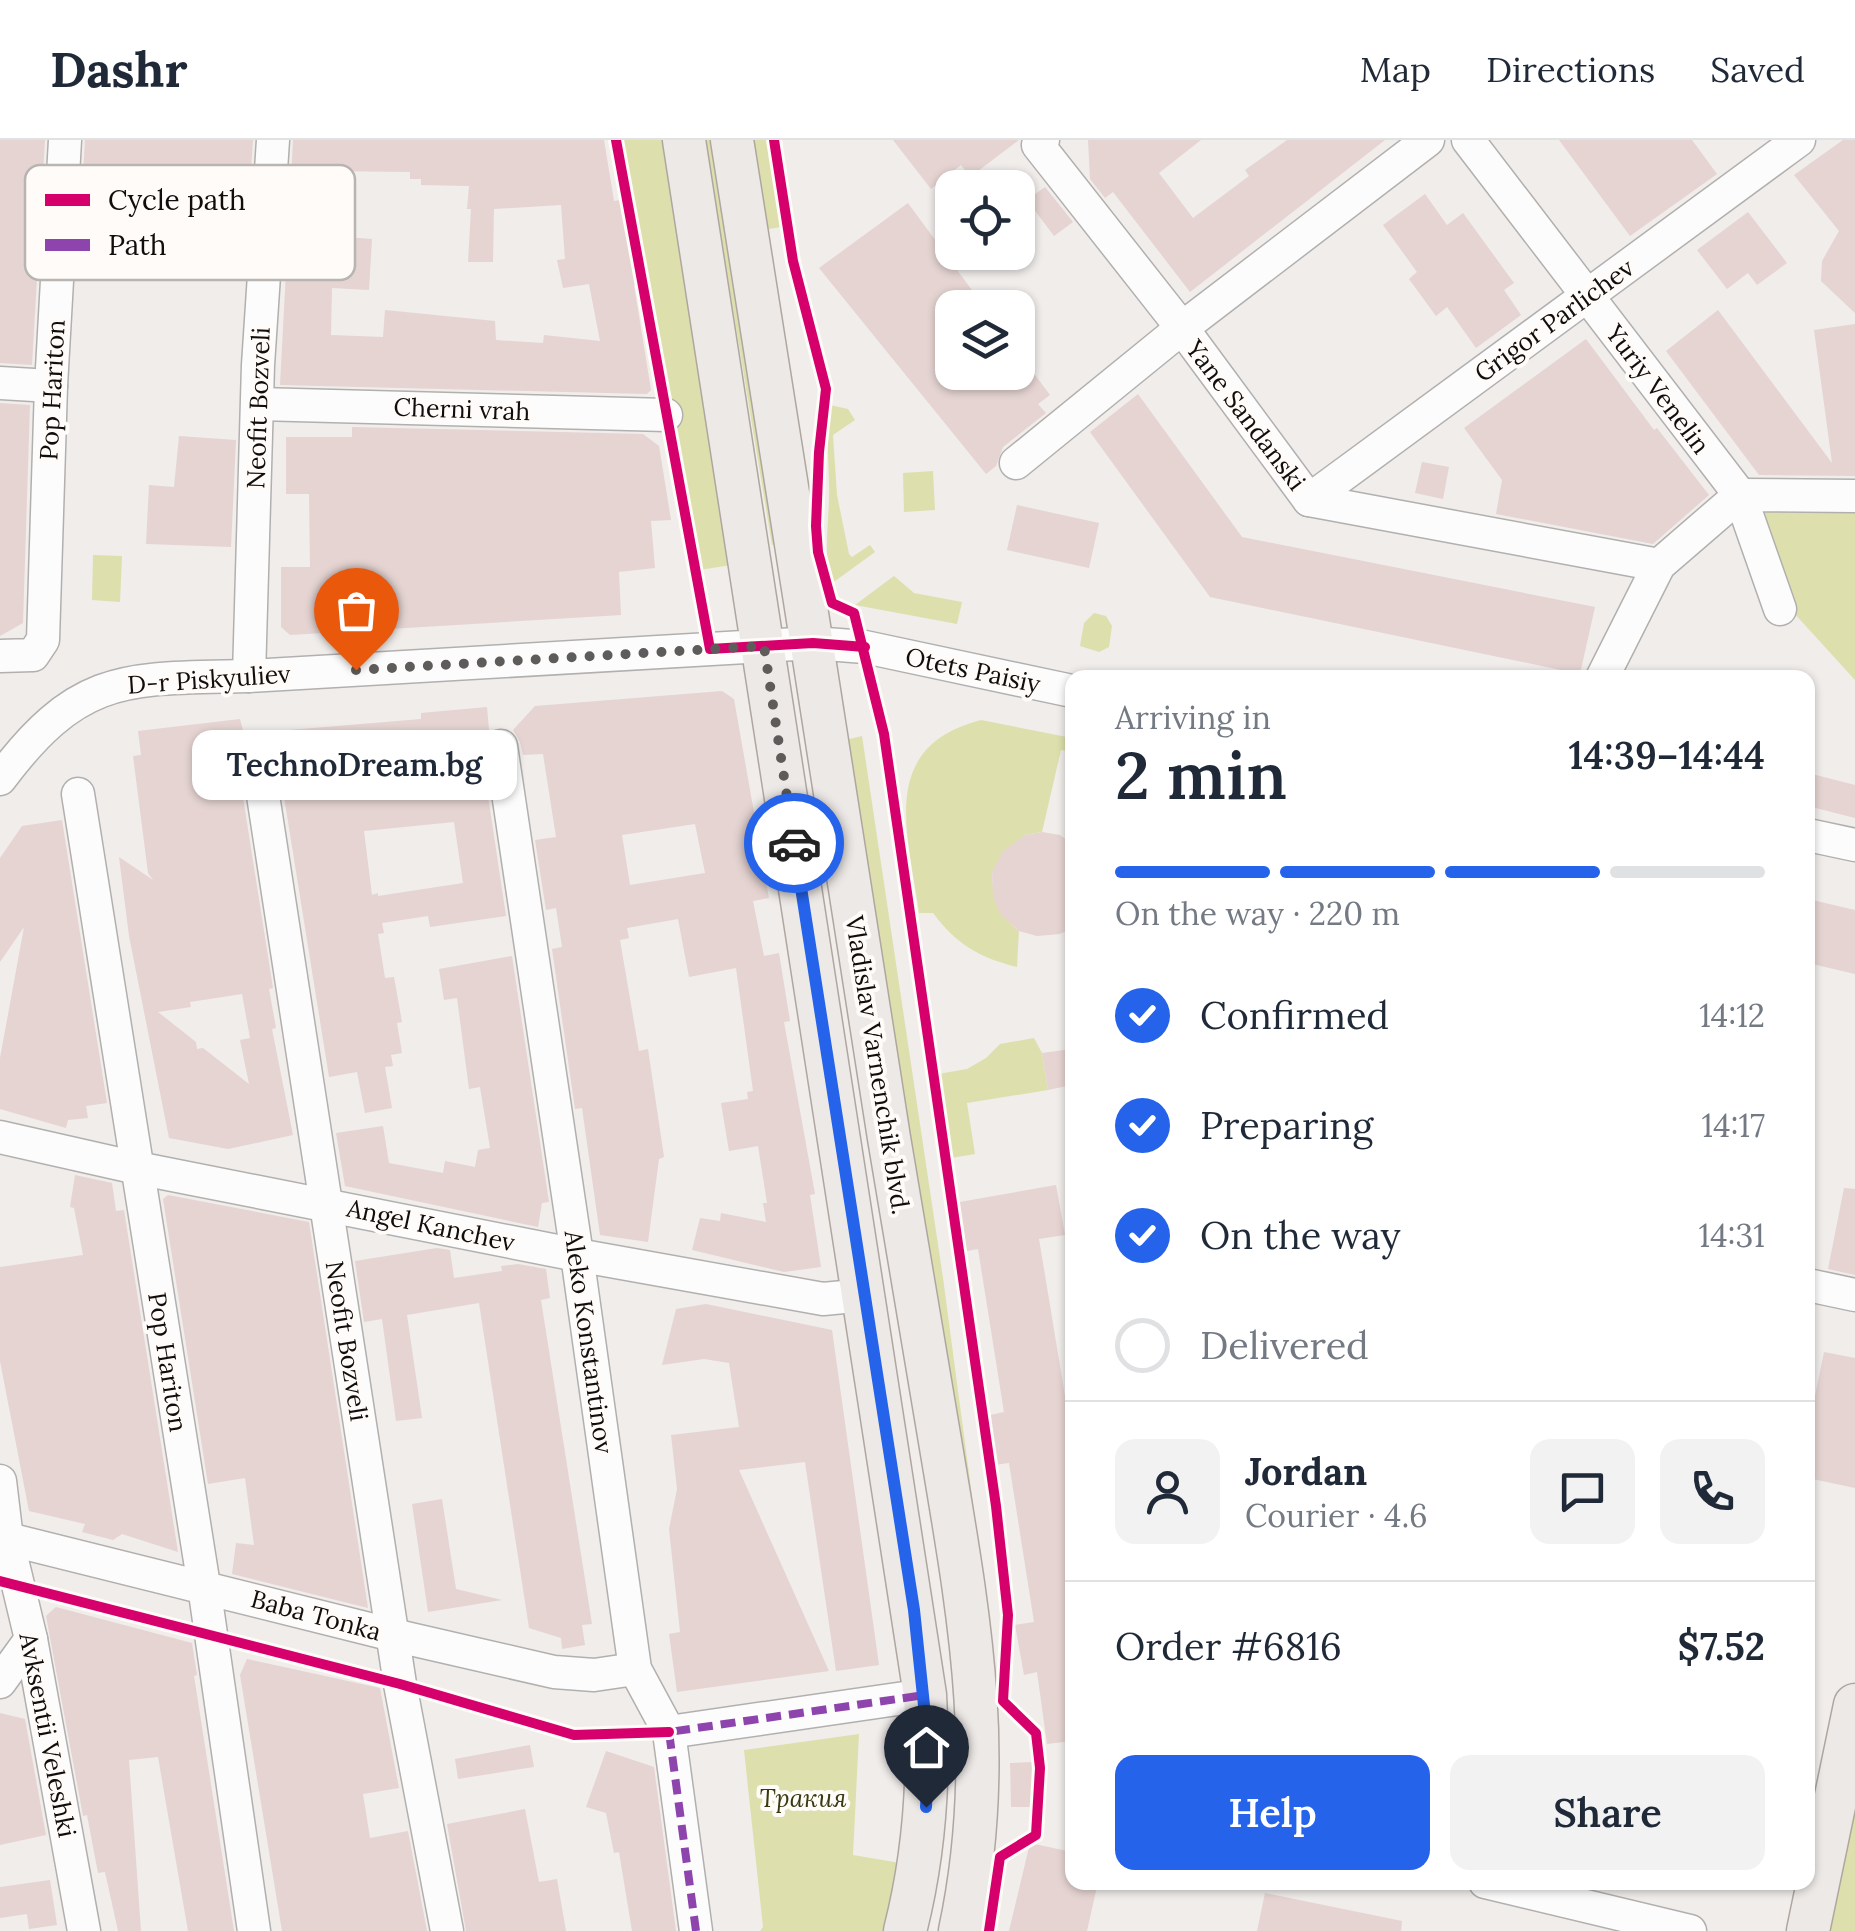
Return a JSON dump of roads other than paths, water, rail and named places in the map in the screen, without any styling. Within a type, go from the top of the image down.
[{"type":"main road","name":"Vladislav Varnenchik blvd.","points":[[684,140],[925,1695],[929,1753],[926,1807],[905,1931]]},
{"type":"main road","name":"Vladislav Varnenchik blvd.","points":[[732,140],[972,1651],[980,1737],[979,1790],[971,1877],[960,1931]]},
{"type":"main road","points":[[1808,1931],[1855,1706]]},
{"type":"street","name":"Pop Hariton","points":[[64,165],[65,140]]},
{"type":"street","name":"Neofit Bozveli","points":[[272,165],[273,140]]},
{"type":"street","points":[[1016,463],[1182,328],[1428,140]]},
{"type":"street","name":"Yuriy Venelin","points":[[1468,140],[1740,495],[1780,609]]},
{"type":"street","name":"Grigor Parlichev","points":[[1309,500],[1800,140]]},
{"type":"street","name":"Yane Sandanski","points":[[1041,142],[1309,500],[1658,565]]},
{"type":"street","name":"Pop Hariton","points":[[0,656],[32,655],[43,640],[57,280]]},
{"type":"street","name":"Neofit Bozveli","points":[[249,676],[265,280]]},
{"type":"street","points":[[0,384],[51,386]]},
{"type":"street","name":"Cherni vrah","points":[[258,404],[666,415]]},
{"type":"street","points":[[1606,670],[1658,565],[1740,495],[1855,496]]},
{"type":"street","name":"D-r Piskyuliev","points":[[0,779],[27,742],[55,717],[86,696],[123,682],[813,643]]},
{"type":"street","name":"Otets Paisiy","points":[[813,643],[865,647],[1065,690]]},
{"type":"street","name":"Aleko Konstantinov","points":[[501,746],[578,1255],[635,1669],[669,1732],[696,1931]]},
{"type":"street","name":"Neofit Bozveli","points":[[256,750],[393,1635],[447,1931]]},
{"type":"street","name":"Pop Hariton","points":[[78,794],[204,1586],[254,1931]]},
{"type":"street","points":[[1815,836],[1855,844]]},
{"type":"street","name":"Angel Kanchev","points":[[0,1137],[578,1255],[823,1299],[865,1295]]},
{"type":"street","points":[[1815,1286],[1855,1295]]},
{"type":"street","name":"Avksentii Veleshki","points":[[0,1481],[4,1538],[30,1639],[84,1931]]},
{"type":"street","name":"Baba Tonka","points":[[4,1538],[554,1672],[594,1675],[635,1669]]},
{"type":"street","points":[[0,1682],[30,1639]]},
{"type":"street","points":[[669,1732],[925,1695]]},
{"type":"street","points":[[1518,1890],[1690,1931]]},
{"type":"place","name":"TechnoDream.bg","points":[[356,670]]},
{"type":"park label","name":"Тракия","points":[[803,1798]]}]
